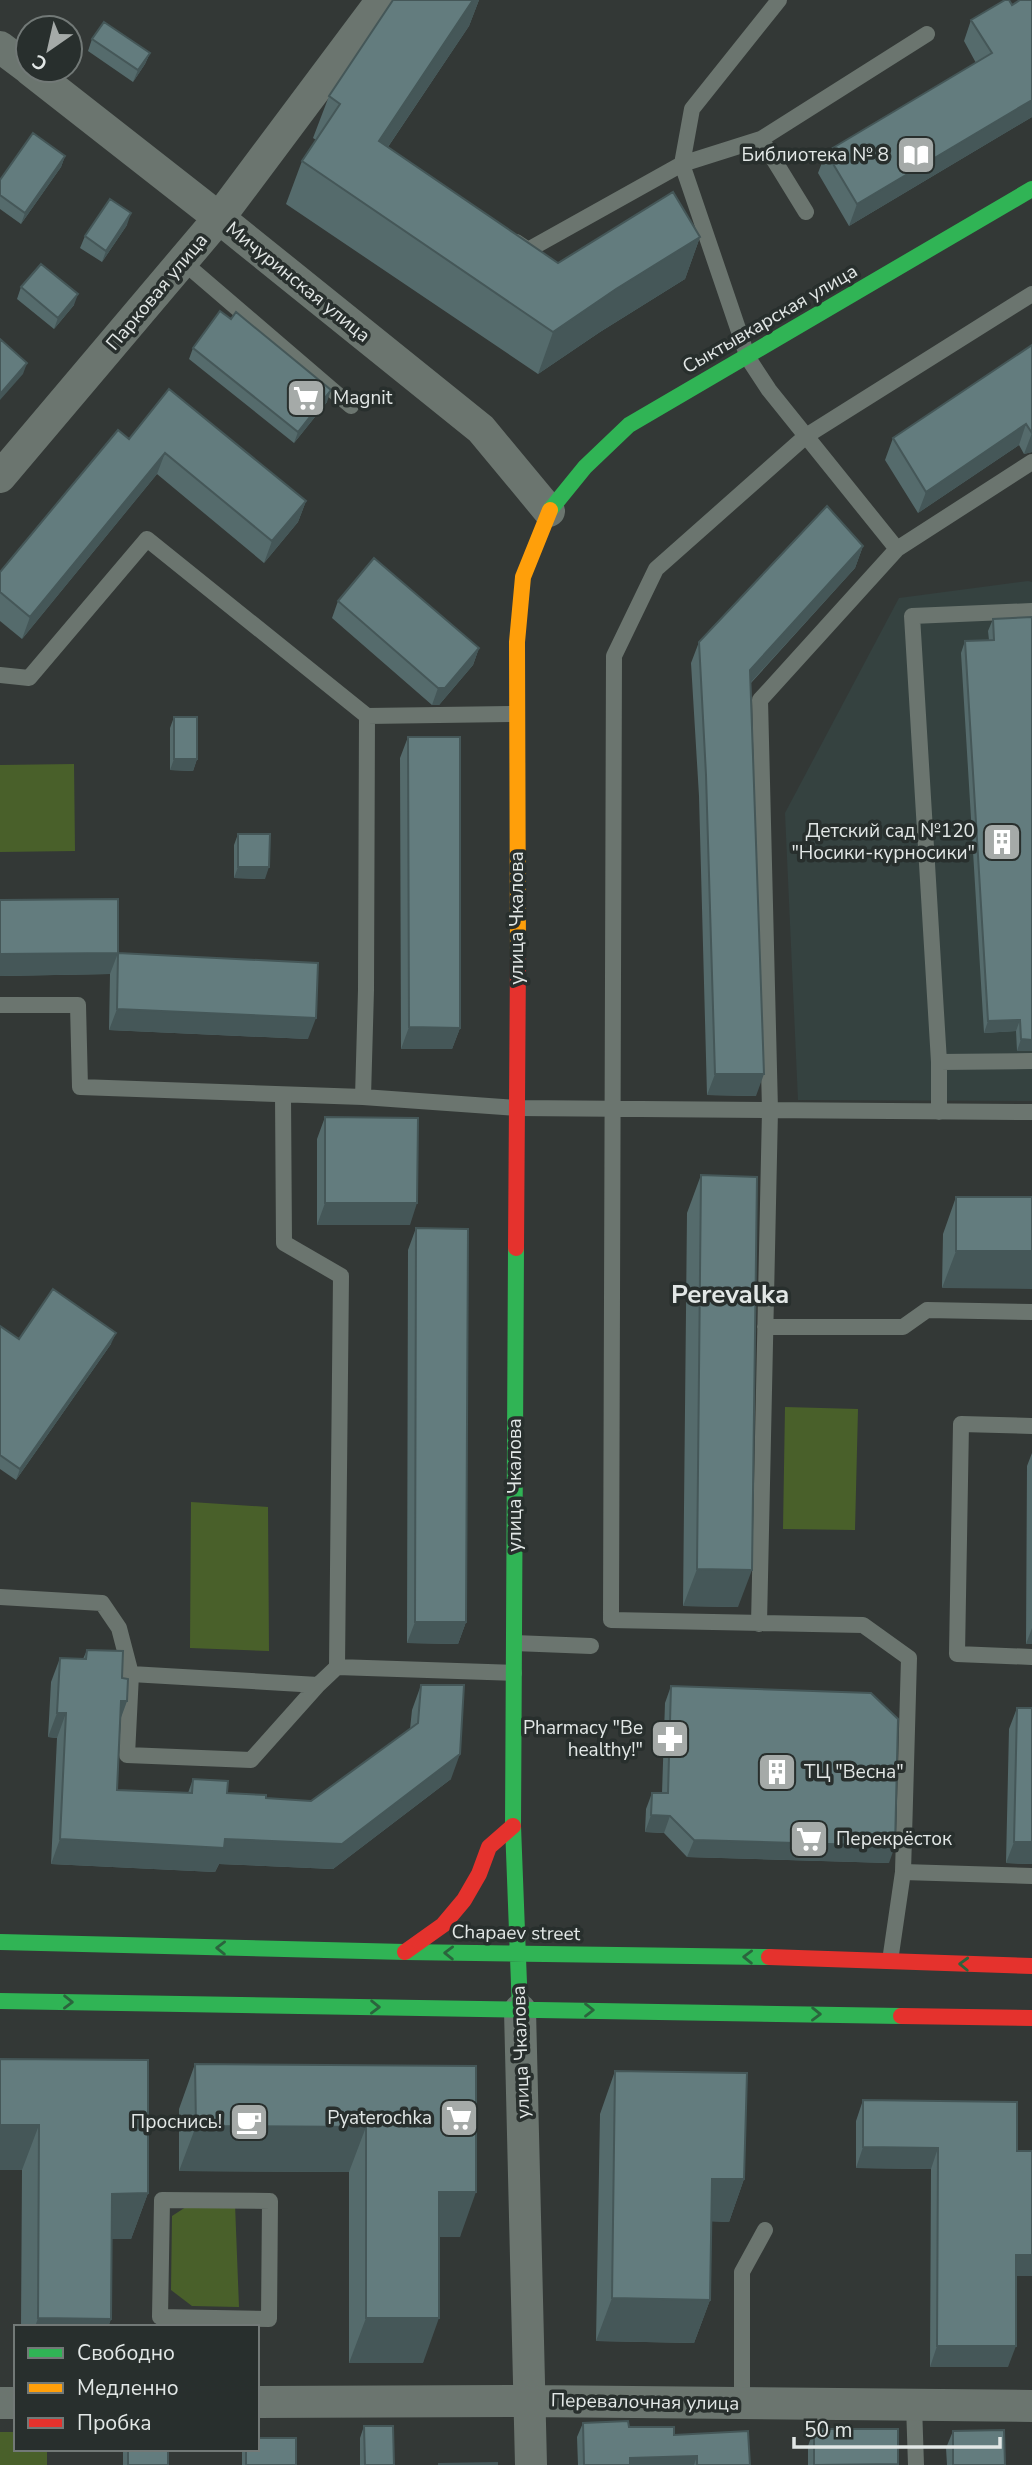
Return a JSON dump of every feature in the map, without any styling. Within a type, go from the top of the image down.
[{"type":"main road","name":"Сыктывкарская улица","points":[[550,511],[585,467],[629,425],[748,358],[1032,189]]},
{"type":"main road","name":"улица Чкалова","points":[[520,2010],[513,1826],[517,642],[523,577],[550,511]]},
{"type":"main road","points":[[405,1952],[443,1925],[464,1900],[479,1874],[489,1847],[513,1826]]},
{"type":"main road","name":"Chapaev street","points":[[0,1942],[1032,1966]]},
{"type":"main road","points":[[0,2001],[1032,2018]]},
{"type":"street","name":"Парковая улица","points":[[1,475],[219,218],[382,0]]},
{"type":"street","name":"Мичуринская улица","points":[[0,47],[14,58]]},
{"type":"street","name":"Мичуринская улица","points":[[48,84],[481,429],[550,511]]},
{"type":"street","name":"улица Чкалова","points":[[520,2010],[530,2465]]},
{"type":"street","name":"Перевалочная улица","points":[[259,2402],[529,2401],[1032,2406]]},
{"type":"lane","points":[[779,0],[692,109],[682,164],[748,358],[769,390],[897,549]]},
{"type":"lane","points":[[506,235],[528,250],[682,164],[761,139],[928,34]]},
{"type":"lane","points":[[761,139],[806,212]]},
{"type":"lane","points":[[182,261],[351,406]]},
{"type":"lane","points":[[890,1961],[903,1872],[909,1658],[863,1625],[611,1620],[614,656],[656,569],[806,436],[1032,294]]},
{"type":"lane","points":[[759,1624],[769,1110],[760,699],[897,549],[1032,462]]},
{"type":"lane","points":[[0,675],[29,678],[147,539],[367,716],[516,714]]},
{"type":"lane","points":[[939,1112],[939,1062],[912,616],[1032,611]]},
{"type":"lane","points":[[363,1097],[367,716]]},
{"type":"lane","points":[[0,1005],[78,1006],[80,1087],[363,1097],[517,1108],[1032,1112]]},
{"type":"lane","points":[[939,1062],[1032,1061]]},
{"type":"lane","points":[[283,1095],[284,1243],[341,1276],[337,1667]]},
{"type":"lane","points":[[765,1327],[903,1327],[927,1310],[1032,1312]]},
{"type":"lane","points":[[1032,1426],[961,1424],[957,1654],[1032,1657]]},
{"type":"lane","points":[[0,1597],[102,1603],[119,1628],[131,1674],[127,1755],[251,1760],[337,1667],[514,1673]]},
{"type":"lane","points":[[514,1643],[591,1646]]},
{"type":"lane","points":[[131,1674],[318,1685]]},
{"type":"lane","points":[[903,1872],[1032,1876]]},
{"type":"lane","points":[[162,2200],[270,2201],[269,2319],[174,2322],[160,2317],[162,2200]]},
{"type":"lane","points":[[742,2403],[742,2272],[765,2230]]},
{"type":"lane","points":[[914,2405],[916,2465]]},
{"type":"shaded area","points":[[1032,582],[1032,1101],[798,1100],[785,813],[899,598]]},
{"type":"green space","points":[[74,764],[75,851],[0,852],[0,765]]},
{"type":"green space","points":[[785,1407],[858,1409],[855,1530],[783,1529]]},
{"type":"green space","points":[[191,1502],[268,1507],[269,1651],[190,1648]]},
{"type":"green space","points":[[192,2203],[235,2204],[239,2307],[192,2306],[171,2290],[172,2216]]},
{"type":"green space","points":[[0,2432],[14,2432],[14,2451],[47,2451],[47,2465],[0,2465]]},
{"type":"building","points":[[393,0],[473,0],[379,141],[558,263],[673,192],[700,237],[553,332],[302,161],[340,104],[329,96]]},
{"type":"building","points":[[1009,0],[1012,5],[1020,0],[1032,0],[1032,100],[857,204],[826,152],[992,53],[971,20]]},
{"type":"building","points":[[104,22],[150,53],[138,70],[92,39]]},
{"type":"building","points":[[33,133],[65,156],[25,213],[0,195],[0,180]]},
{"type":"building","points":[[110,199],[131,213],[106,251],[85,236]]},
{"type":"building","points":[[41,264],[78,294],[58,318],[21,287]]},
{"type":"building","points":[[220,311],[231,319],[236,312],[331,390],[298,432],[193,348]]},
{"type":"building","points":[[0,339],[27,363],[0,394]]},
{"type":"building","points":[[1032,345],[1032,433],[1026,424],[926,492],[893,438]]},
{"type":"building","points":[[169,389],[306,501],[272,541],[165,453],[30,617],[0,592],[0,572],[118,430],[129,439]]},
{"type":"building","points":[[827,506],[863,546],[750,670],[764,1074],[715,1074],[699,642]]},
{"type":"building","points":[[374,558],[479,648],[445,688],[438,688],[338,601]]},
{"type":"building","name":"Детский сад №120 \"Носики-курносики\"","points":[[1032,617],[1032,1040],[1021,1039],[1020,1020],[988,1021],[965,641],[994,640],[993,619]]},
{"type":"building","points":[[174,717],[197,717],[197,759],[174,759]]},
{"type":"building","points":[[408,737],[460,737],[460,1028],[409,1027]]},
{"type":"building","points":[[238,834],[270,834],[269,867],[238,867]]},
{"type":"building","points":[[118,899],[118,953],[0,954],[0,900]]},
{"type":"building","points":[[118,953],[318,963],[316,1018],[117,1009]]},
{"type":"building","points":[[325,1117],[418,1118],[417,1203],[325,1203]]},
{"type":"building","points":[[701,1175],[757,1177],[752,1570],[697,1569]]},
{"type":"building","points":[[956,1197],[1032,1197],[1032,1251],[956,1251]]},
{"type":"building","points":[[416,1228],[468,1229],[466,1622],[415,1622]]},
{"type":"building","points":[[53,1289],[116,1333],[20,1469],[0,1455],[0,1326],[19,1339]]},
{"type":"building","points":[[87,1650],[123,1651],[122,1678],[128,1679],[127,1701],[121,1701],[117,1790],[192,1793],[193,1779],[228,1781],[227,1793],[311,1801],[418,1723],[421,1685],[464,1685],[460,1754],[342,1844],[225,1839],[224,1848],[60,1839],[66,1713],[57,1713],[60,1658],[86,1659]]},
{"type":"building","name":"ТЦ \"Весна\"","points":[[671,1686],[871,1693],[898,1719],[895,1846],[694,1840],[670,1816],[651,1815],[652,1793],[668,1793]]},
{"type":"building","points":[[1017,1708],[1032,1708],[1032,1842],[1014,1842]]},
{"type":"building","points":[[0,2059],[148,2060],[148,2193],[112,2194],[111,2319],[38,2318],[39,2125],[0,2125]]},
{"type":"building","points":[[195,2064],[476,2066],[476,2192],[439,2192],[439,2318],[366,2318],[366,2127],[196,2126]]},
{"type":"building","points":[[615,2071],[747,2073],[744,2179],[712,2179],[710,2300],[612,2298]]},
{"type":"building","points":[[863,2100],[1017,2102],[1017,2151],[1032,2151],[1032,2255],[1016,2255],[1016,2346],[937,2346],[938,2148],[863,2147]]},
{"type":"building","points":[[628,2421],[629,2427],[674,2427],[674,2435],[748,2431],[750,2465],[697,2465],[697,2456],[630,2458],[630,2465],[584,2465],[583,2423]]},
{"type":"building","points":[[364,2426],[393,2426],[394,2465],[365,2465]]},
{"type":"building","points":[[814,2429],[898,2429],[898,2464],[814,2465]]},
{"type":"building","points":[[1004,2430],[1005,2465],[953,2465],[953,2431]]},
{"type":"building","points":[[259,2438],[296,2438],[296,2465],[246,2465],[246,2451],[259,2451]]},
{"type":"building","points":[[128,2451],[168,2451],[168,2465],[128,2465]]},
{"type":"building","points":[[439,2464],[497,2465],[439,2465]]},
{"type":"traffic: fast","points":[[550,510],[585,467],[629,425],[1032,189]]},
{"type":"traffic: fast","points":[[516,1248],[513,1826],[520,2010]]},
{"type":"traffic: fast","points":[[0,1942],[769,1957]]},
{"type":"traffic: fast","points":[[0,2001],[901,2016]]},
{"type":"traffic: slow","points":[[518,958],[517,642],[523,577],[550,510]]},
{"type":"traffic: jam","points":[[516,1248],[518,958]]},
{"type":"traffic: jam","points":[[405,1952],[443,1925],[464,1900],[479,1874],[489,1847],[513,1826]]},
{"type":"traffic: jam","points":[[769,1957],[1032,1966]]},
{"type":"traffic: jam","points":[[901,2016],[1032,2018]]},
{"type":"place","name":"Библиотека № 8","points":[[916,155]]},
{"type":"place","name":"Magnit","points":[[306,398]]},
{"type":"place","name":"Детский сад №120 \"Носики-курносики\"","points":[[1002,842]]},
{"type":"place","name":"Pharmacy \"Be healthy!\"","points":[[670,1739]]},
{"type":"place","name":"ТЦ \"Весна\"","points":[[777,1772]]},
{"type":"place","name":"Перекрёсток","points":[[809,1839]]},
{"type":"place","name":"Pyaterochka","points":[[459,2118]]},
{"type":"place","name":"Проснись!","points":[[249,2122]]},
{"type":"district","name":"Perevalka","points":[[730,1294]]}]
